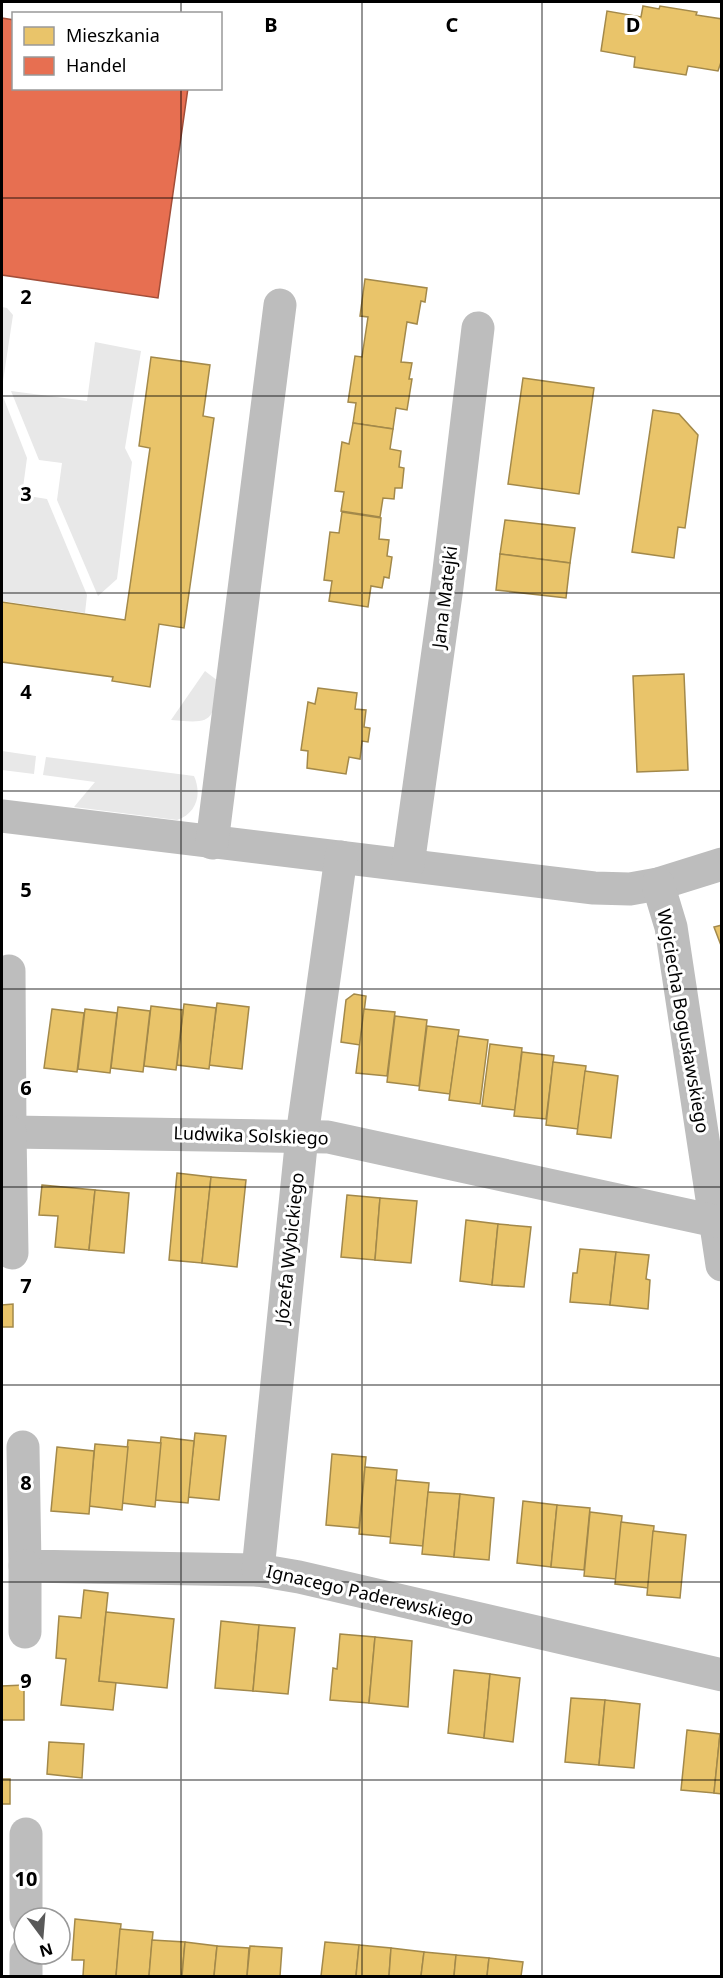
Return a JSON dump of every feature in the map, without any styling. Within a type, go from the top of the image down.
[{"type":"street","points":[[212,843],[280,305]]},
{"type":"street","name":"Jana Matejki","points":[[408,866],[446,598],[478,327]]},
{"type":"street","points":[[2,816],[594,888],[630,889],[658,884],[722,864]]},
{"type":"street","name":"Józefa Wybickiego","points":[[258,1570],[302,1136],[341,857]]},
{"type":"street","name":"Wojciecha Bogusławskiego","points":[[658,884],[671,927],[722,1265]]},
{"type":"street","points":[[9,971],[12,1253]]},
{"type":"street","name":"Ludwika Solskiego","points":[[10,1132],[328,1137],[715,1221]]},
{"type":"street","points":[[23,1447],[25,1632]]},
{"type":"street","name":"Ignacego Paderewskiego","points":[[25,1566],[258,1570],[299,1577],[722,1675]]},
{"type":"street","points":[[26,1834],[26,1906]]},
{"type":"shaded area","points":[[2,307],[7,308],[13,315],[2,388]]},
{"type":"shaded area","points":[[95,342],[141,351],[125,448],[132,462],[117,579],[98,596],[57,500],[62,463],[39,460],[11,391],[87,401]]},
{"type":"shaded area","points":[[2,394],[27,458],[22,495],[47,499],[87,595],[85,613],[2,601]]},
{"type":"shaded area","points":[[205,671],[218,681],[212,712],[203,720],[171,720]]},
{"type":"shaded area","points":[[2,751],[36,756],[34,774],[2,770]]},
{"type":"shaded area","points":[[46,757],[194,776],[198,789],[196,802],[189,813],[177,820],[74,807],[95,782],[43,775]]},
{"type":"building: Mieszkania","points":[[643,6],[659,9],[660,6],[697,12],[696,15],[722,19],[722,59],[718,71],[688,66],[686,75],[634,67],[635,57],[601,51],[607,11],[641,17]]},
{"type":"building: Mieszkania","points":[[365,279],[427,288],[425,302],[421,301],[417,324],[407,322],[401,362],[412,363],[409,379],[412,379],[407,410],[396,408],[393,429],[353,423],[356,403],[348,402],[355,356],[362,357],[368,317],[360,316]]},
{"type":"building: Mieszkania","points":[[151,357],[210,365],[203,416],[214,418],[184,628],[159,624],[150,687],[112,681],[113,677],[2,662],[2,602],[125,620],[150,448],[139,446]]},
{"type":"building: Mieszkania","points":[[523,378],[594,388],[579,494],[508,484]]},
{"type":"building: Mieszkania","points":[[653,410],[679,414],[698,435],[685,528],[678,527],[674,558],[632,552]]},
{"type":"building: Mieszkania","points":[[353,423],[393,429],[390,449],[401,451],[399,467],[404,468],[402,488],[395,488],[394,499],[383,498],[380,517],[341,511],[344,492],[335,491],[342,442],[349,444]]},
{"type":"building: Mieszkania","points":[[342,512],[381,518],[379,539],[389,540],[387,556],[392,557],[389,578],[384,577],[382,588],[371,586],[368,607],[329,601],[332,581],[324,580],[330,532],[339,533]]},
{"type":"building: Mieszkania","points":[[505,520],[575,528],[570,563],[500,554]]},
{"type":"building: Mieszkania","points":[[500,554],[570,563],[566,598],[496,590]]},
{"type":"building: Mieszkania","points":[[684,674],[688,770],[637,772],[633,676]]},
{"type":"building: Mieszkania","points":[[318,688],[357,693],[355,709],[366,710],[364,727],[370,728],[368,742],[362,741],[360,759],[349,757],[346,774],[307,768],[308,751],[301,750],[308,702],[315,704]]},
{"type":"building: Mieszkania","points":[[722,925],[722,948],[714,927]]},
{"type":"building: Mieszkania","points":[[354,994],[366,996],[360,1045],[341,1042],[346,1000]]},
{"type":"building: Mieszkania","points":[[217,1003],[249,1007],[242,1069],[209,1065]]},
{"type":"building: Mieszkania","points":[[184,1004],[216,1008],[209,1069],[177,1065]]},
{"type":"building: Mieszkania","points":[[151,1006],[183,1010],[176,1070],[144,1066]]},
{"type":"building: Mieszkania","points":[[118,1007],[150,1011],[143,1072],[111,1068]]},
{"type":"building: Mieszkania","points":[[52,1009],[84,1013],[77,1072],[44,1068]]},
{"type":"building: Mieszkania","points":[[85,1009],[117,1013],[110,1073],[78,1069]]},
{"type":"building: Mieszkania","points":[[364,1009],[395,1012],[387,1076],[356,1073]]},
{"type":"building: Mieszkania","points":[[395,1016],[427,1020],[419,1086],[387,1082]]},
{"type":"building: Mieszkania","points":[[427,1026],[459,1030],[450,1094],[419,1090]]},
{"type":"building: Mieszkania","points":[[458,1036],[488,1040],[480,1104],[449,1100]]},
{"type":"building: Mieszkania","points":[[490,1044],[522,1048],[515,1110],[482,1106]]},
{"type":"building: Mieszkania","points":[[522,1052],[554,1056],[546,1119],[514,1116]]},
{"type":"building: Mieszkania","points":[[553,1062],[586,1066],[578,1129],[546,1125]]},
{"type":"building: Mieszkania","points":[[585,1071],[618,1076],[611,1138],[577,1134]]},
{"type":"building: Mieszkania","points":[[177,1173],[211,1177],[202,1263],[169,1260]]},
{"type":"building: Mieszkania","points":[[211,1177],[246,1180],[237,1267],[202,1263]]},
{"type":"building: Mieszkania","points":[[42,1185],[95,1190],[89,1250],[55,1247],[58,1216],[39,1215]]},
{"type":"building: Mieszkania","points":[[95,1190],[129,1193],[124,1253],[89,1250]]},
{"type":"building: Mieszkania","points":[[347,1195],[380,1198],[375,1260],[341,1257]]},
{"type":"building: Mieszkania","points":[[380,1198],[417,1201],[411,1263],[375,1260]]},
{"type":"building: Mieszkania","points":[[466,1220],[498,1224],[492,1285],[460,1281]]},
{"type":"building: Mieszkania","points":[[498,1224],[531,1227],[524,1287],[492,1285]]},
{"type":"building: Mieszkania","points":[[580,1249],[616,1252],[610,1305],[570,1302],[573,1273],[577,1273]]},
{"type":"building: Mieszkania","points":[[616,1252],[649,1255],[646,1279],[650,1280],[648,1309],[610,1305]]},
{"type":"building: Mieszkania","points":[[13,1304],[13,1327],[2,1327],[2,1305]]},
{"type":"building: Mieszkania","points":[[195,1433],[226,1436],[219,1500],[188,1497]]},
{"type":"building: Mieszkania","points":[[161,1437],[194,1441],[188,1503],[155,1500]]},
{"type":"building: Mieszkania","points":[[128,1440],[161,1443],[155,1507],[122,1503]]},
{"type":"building: Mieszkania","points":[[95,1444],[128,1447],[122,1510],[89,1506]]},
{"type":"building: Mieszkania","points":[[57,1447],[94,1451],[89,1514],[51,1511]]},
{"type":"building: Mieszkania","points":[[332,1454],[366,1457],[359,1528],[326,1525]]},
{"type":"building: Mieszkania","points":[[365,1467],[397,1470],[391,1537],[359,1534]]},
{"type":"building: Mieszkania","points":[[396,1480],[429,1483],[423,1546],[390,1543]]},
{"type":"building: Mieszkania","points":[[428,1492],[460,1494],[454,1557],[422,1554]]},
{"type":"building: Mieszkania","points":[[460,1494],[494,1498],[489,1560],[454,1557]]},
{"type":"building: Mieszkania","points":[[523,1501],[557,1505],[551,1567],[517,1563]]},
{"type":"building: Mieszkania","points":[[557,1505],[590,1508],[584,1570],[551,1567]]},
{"type":"building: Mieszkania","points":[[590,1512],[622,1516],[616,1579],[584,1576]]},
{"type":"building: Mieszkania","points":[[621,1522],[654,1526],[648,1588],[615,1584]]},
{"type":"building: Mieszkania","points":[[653,1531],[686,1535],[680,1598],[647,1595]]},
{"type":"building: Mieszkania","points":[[84,1590],[108,1593],[99,1681],[116,1682],[113,1710],[61,1705],[66,1659],[56,1658],[59,1616],[81,1618]]},
{"type":"building: Mieszkania","points":[[106,1612],[174,1619],[167,1688],[99,1681]]},
{"type":"building: Mieszkania","points":[[221,1621],[259,1625],[253,1691],[215,1688]]},
{"type":"building: Mieszkania","points":[[259,1625],[295,1628],[288,1694],[253,1691]]},
{"type":"building: Mieszkania","points":[[340,1634],[375,1637],[369,1703],[330,1700],[333,1668],[337,1669]]},
{"type":"building: Mieszkania","points":[[375,1637],[412,1641],[408,1707],[369,1703]]},
{"type":"building: Mieszkania","points":[[454,1670],[490,1674],[484,1738],[448,1733]]},
{"type":"building: Mieszkania","points":[[490,1674],[520,1678],[513,1742],[484,1738]]},
{"type":"building: Mieszkania","points":[[24,1685],[24,1720],[2,1720],[2,1686]]},
{"type":"building: Mieszkania","points":[[571,1698],[605,1700],[599,1765],[565,1762]]},
{"type":"building: Mieszkania","points":[[605,1700],[640,1704],[634,1768],[599,1765]]},
{"type":"building: Mieszkania","points":[[687,1730],[720,1734],[714,1793],[681,1790]]},
{"type":"building: Mieszkania","points":[[720,1734],[722,1734],[722,1794],[714,1793]]},
{"type":"building: Mieszkania","points":[[49,1742],[84,1744],[82,1778],[47,1774]]},
{"type":"building: Mieszkania","points":[[2,1779],[10,1779],[10,1804],[2,1804]]},
{"type":"building: Mieszkania","points":[[75,1919],[121,1924],[116,1976],[83,1976],[84,1960],[72,1960]]},
{"type":"building: Mieszkania","points":[[120,1929],[153,1932],[149,1976],[116,1976]]},
{"type":"building: Mieszkania","points":[[152,1940],[185,1942],[182,1976],[149,1976]]},
{"type":"building: Mieszkania","points":[[185,1942],[217,1946],[214,1976],[182,1976]]},
{"type":"building: Mieszkania","points":[[325,1942],[359,1945],[356,1976],[321,1976]]},
{"type":"building: Mieszkania","points":[[359,1945],[391,1948],[389,1976],[356,1976]]},
{"type":"building: Mieszkania","points":[[217,1946],[249,1948],[247,1976],[214,1976]]},
{"type":"building: Mieszkania","points":[[250,1946],[282,1948],[280,1976],[247,1976]]},
{"type":"building: Mieszkania","points":[[391,1948],[424,1952],[421,1976],[389,1976]]},
{"type":"building: Mieszkania","points":[[424,1952],[456,1955],[454,1976],[421,1976]]},
{"type":"building: Mieszkania","points":[[456,1955],[489,1958],[487,1976],[454,1976]]},
{"type":"building: Mieszkania","points":[[489,1958],[523,1962],[521,1976],[487,1976]]},
{"type":"building: Handel","points":[[2,18],[12,20],[12,90],[188,90],[158,298],[2,275]]}]
